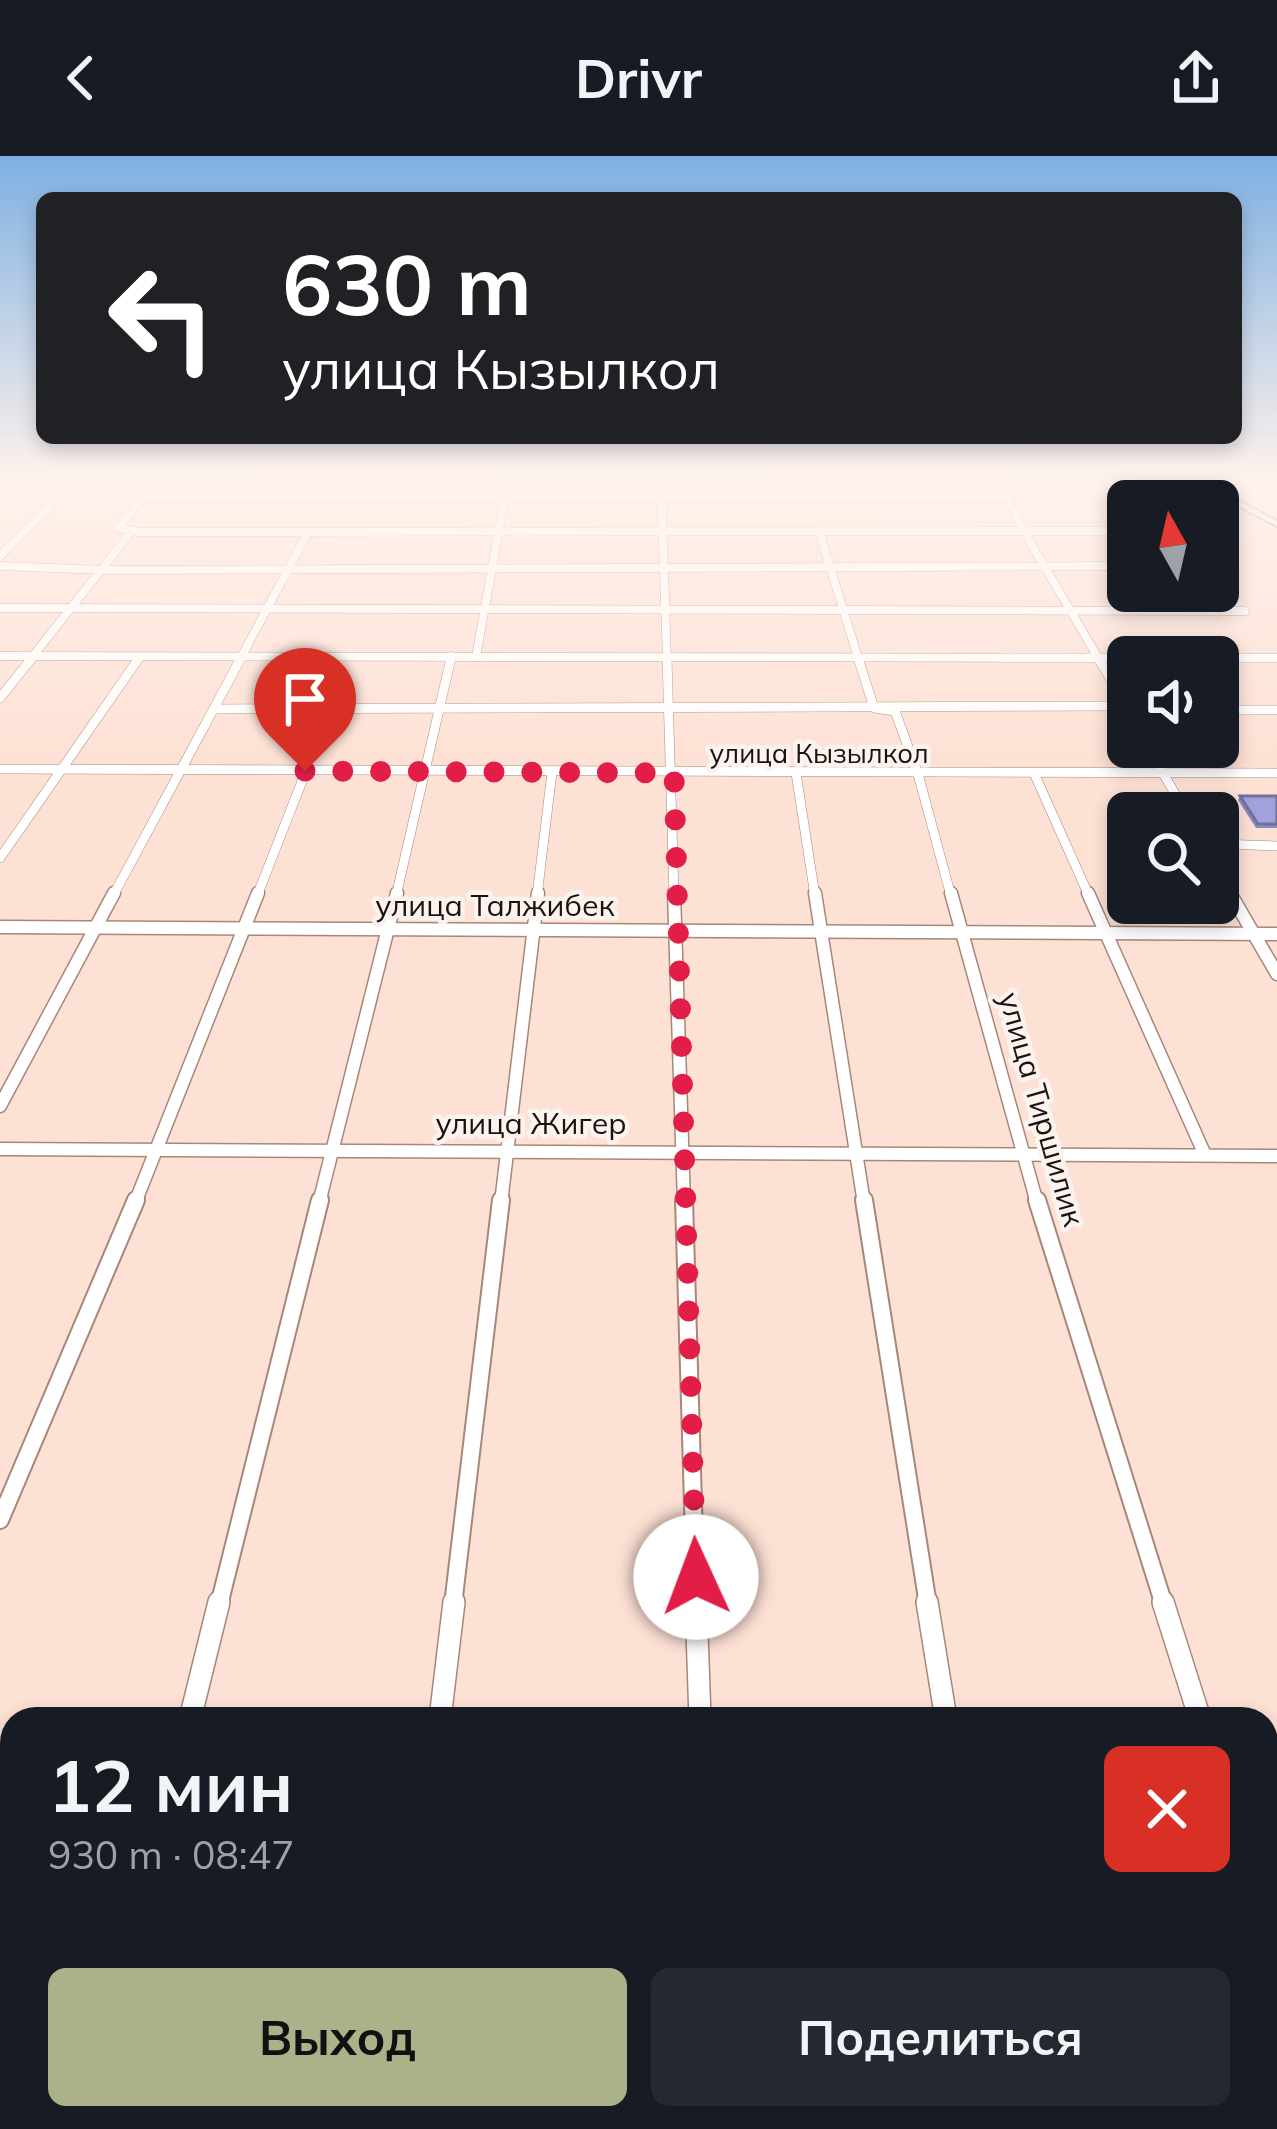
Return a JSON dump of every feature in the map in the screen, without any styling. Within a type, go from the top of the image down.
[{"type":"street","points":[[0,698],[102,572]]},
{"type":"street","points":[[0,1106],[287,572]]},
{"type":"street","points":[[476,656],[491,572]]},
{"type":"street","points":[[662,572],[674,773],[700,1707]]},
{"type":"street","name":"улица Тиршилик","points":[[832,572],[874,708],[895,711],[918,774],[1022,1154],[1196,1707]]},
{"type":"street","points":[[1050,572],[1107,675]]},
{"type":"street","points":[[0,608],[1245,611]]},
{"type":"street","points":[[0,656],[1107,658]]},
{"type":"street","points":[[193,1707],[427,773],[451,656]]},
{"type":"street","points":[[0,858],[140,658]]},
{"type":"street","points":[[1239,658],[1277,658]]},
{"type":"street","points":[[214,709],[1107,707]]},
{"type":"street","points":[[1239,710],[1277,710]]},
{"type":"street","points":[[1158,768],[1173,792]]},
{"type":"street","name":"улица Кызылкол","points":[[0,769],[1277,773]]},
{"type":"street","points":[[0,1520],[158,1151],[305,771]]},
{"type":"street","points":[[441,1707],[551,772]]},
{"type":"street","points":[[796,773],[944,1707]]},
{"type":"street","points":[[1034,773],[1205,1155]]},
{"type":"street","points":[[1239,845],[1277,846]]},
{"type":"street","points":[[1239,910],[1277,974]]},
{"type":"street","name":"улица Талжибек","points":[[0,927],[1277,934]]},
{"type":"street","name":"улица Жигер","points":[[0,1150],[1277,1156]]},
{"type":"building","points":[[1240,796],[1277,796],[1277,824],[1258,824]]},
{"type":"route","points":[[305,771],[674,773],[696,1577]]}]
